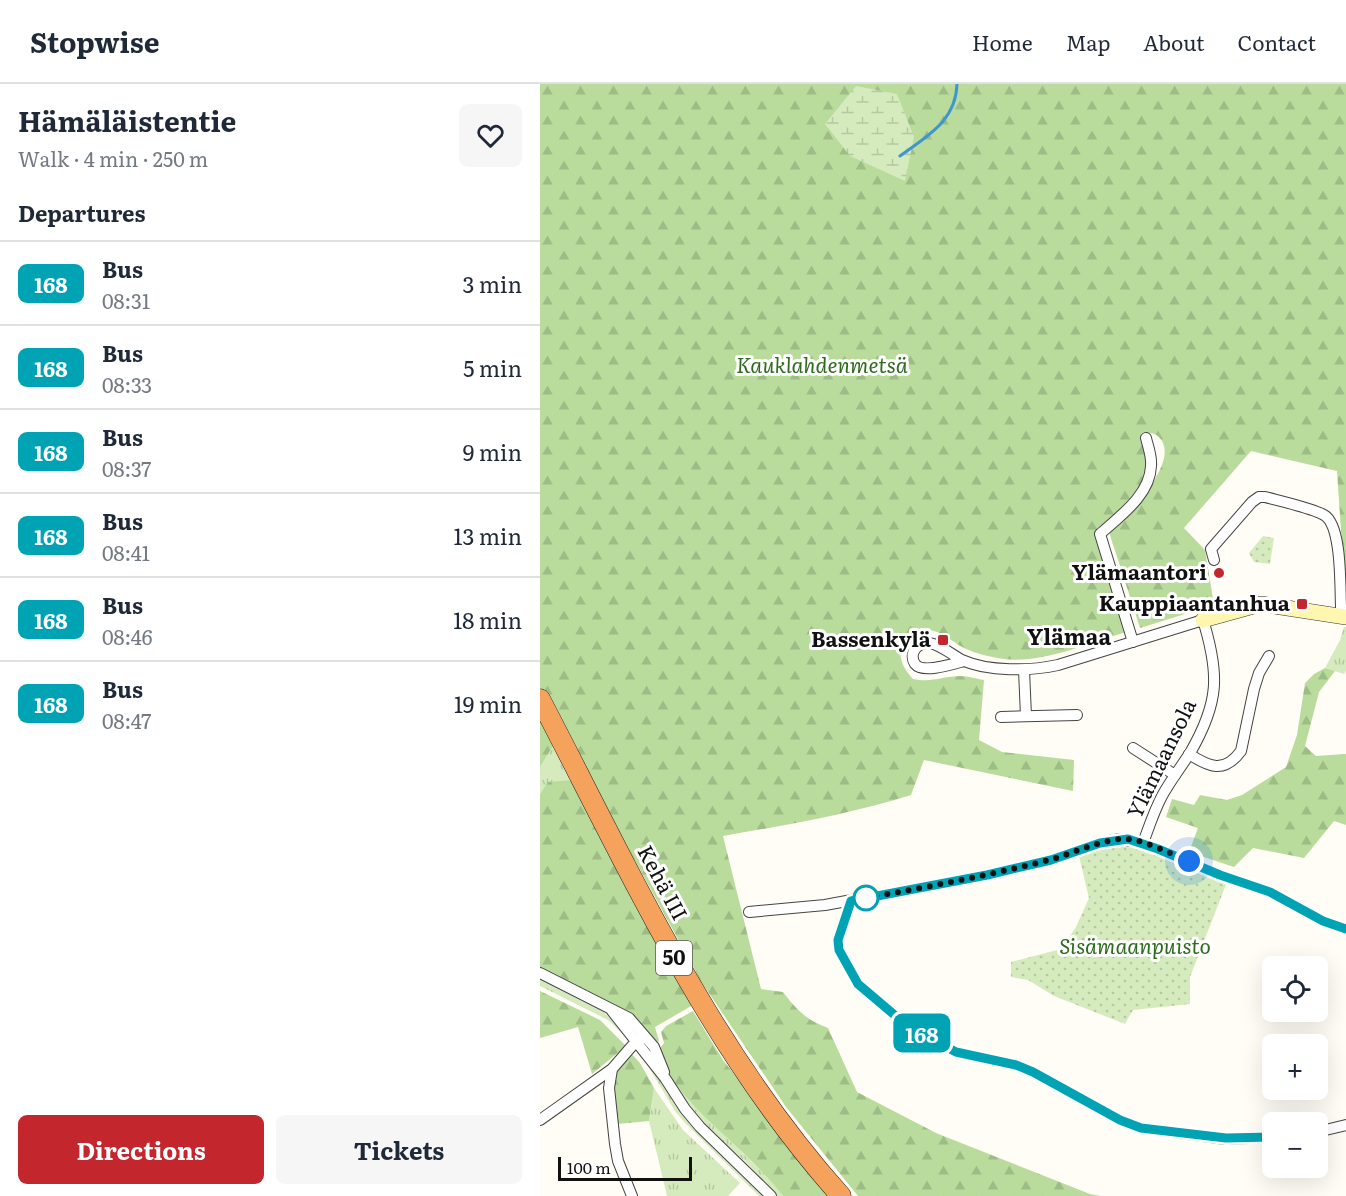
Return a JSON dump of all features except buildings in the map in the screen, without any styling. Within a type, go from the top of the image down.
[{"type":"highway","name":"Kehä III","points":[[540,699],[640,896],[701,1004],[792,1137],[841,1196]]},
{"type":"street","points":[[1133,642],[1100,534],[1122,515],[1146,486],[1151,467],[1146,438]]},
{"type":"street","points":[[964,661],[1024,670],[1058,665],[1261,604],[1343,617],[1336,534],[1332,522],[1324,515],[1259,497],[1211,549],[1214,560]]},
{"type":"street","name":"Ylämaansola","points":[[1143,843],[1156,808],[1207,720],[1215,686],[1213,654],[1203,620]]},
{"type":"street","points":[[1189,754],[1212,767],[1224,765],[1237,758],[1241,751],[1257,680],[1269,656]]},
{"type":"street","points":[[1024,670],[1026,716]]},
{"type":"street","points":[[1001,717],[1077,715]]},
{"type":"street","points":[[1133,748],[1175,775]]},
{"type":"street","points":[[749,912],[851,901],[987,875],[1051,860],[1100,843],[1120,839],[1143,843],[1220,875],[1270,892],[1323,921],[1346,929]]},
{"type":"street","points":[[851,901],[838,940],[839,950],[858,984],[904,1023],[956,1052],[1016,1065],[1033,1072],[1120,1120],[1141,1128],[1226,1138],[1262,1137]]},
{"type":"street","points":[[540,973],[629,1018],[642,1039],[660,1058],[665,1078],[685,1109],[700,1127],[771,1196]]},
{"type":"street","points":[[540,1120],[612,1069],[642,1039]]},
{"type":"street","points":[[612,1069],[609,1088],[615,1144],[618,1161],[632,1196]]},
{"type":"street","points":[[1328,1129],[1346,1125]]},
{"type":"green space","name":"Kauklahdenmetsä","points":[[540,84],[1346,84],[1346,604],[1337,471],[1251,451],[1184,528],[1205,550],[1214,605],[1140,628],[1109,532],[1147,490],[1162,464],[1165,452],[1162,441],[1153,434],[1141,434],[1148,462],[1142,488],[1127,505],[1099,527],[1095,535],[1126,632],[1065,652],[1018,660],[973,652],[939,633],[928,630],[906,638],[900,650],[903,665],[913,679],[967,676],[984,680],[979,740],[1002,752],[1074,760],[1073,791],[924,760],[911,795],[842,813],[723,836],[761,989],[783,992],[802,1013],[828,1028],[857,1092],[936,1133],[1090,1194],[1101,1196],[858,1196],[786,1107],[702,983],[540,687]]},
{"type":"green space","points":[[856,86],[897,94],[914,137],[905,181],[850,156],[825,124]]},
{"type":"green space","points":[[1263,536],[1274,538],[1270,564],[1254,562],[1249,553]]},
{"type":"green space","points":[[1344,627],[1346,627],[1346,671],[1344,674],[1325,668],[1340,640]]},
{"type":"green space","points":[[1325,668],[1335,671],[1319,692],[1305,746],[1316,756],[1346,754],[1346,825],[1334,821],[1304,858],[1253,848],[1234,867],[1189,852],[1198,828],[1166,817],[1172,799],[1194,805],[1200,795],[1227,800],[1242,795],[1286,767],[1297,735],[1305,683]]},
{"type":"green space","points":[[540,716],[555,743],[540,767]]},
{"type":"green space","points":[[555,743],[574,780],[540,794],[540,767]]},
{"type":"green space","points":[[574,780],[693,1005],[655,1027],[659,1041],[656,1043],[540,968],[540,794],[548,782]]},
{"type":"green space","name":"Sisämaanpuisto","points":[[1117,844],[1140,848],[1227,882],[1190,977],[1190,1004],[1133,1010],[1125,1024],[1054,996],[1028,980],[1011,977],[1011,962],[1061,949],[1076,927],[1089,898],[1079,856]]},
{"type":"green space","points":[[540,980],[604,1012],[628,1036],[626,1037],[608,1020],[540,986]]},
{"type":"green space","points":[[540,991],[600,1020],[626,1046],[592,1074],[578,1027],[540,1038]]},
{"type":"green space","points":[[693,1011],[723,1060],[830,1196],[783,1196],[757,1167],[700,1112],[674,1082],[660,1048],[664,1043],[661,1032],[666,1026]]},
{"type":"green space","points":[[630,1052],[640,1063],[654,1088],[649,1121],[617,1124],[612,1074]]},
{"type":"green space","points":[[649,1062],[675,1105],[691,1125],[764,1196],[759,1196],[685,1123],[675,1111],[647,1064]]},
{"type":"green space","points":[[672,1081],[712,1124],[768,1177],[783,1196],[777,1196],[747,1163],[703,1124]]},
{"type":"green space","points":[[654,1088],[683,1130],[740,1183],[728,1196],[667,1196],[649,1121]]},
{"type":"waterway","points":[[900,156],[930,134],[946,118],[955,97],[957,84]]},
{"type":"bus line","name":"168","points":[[1262,1137],[1226,1138],[1141,1128],[1120,1120],[1033,1072],[1016,1065],[956,1052],[933,1040],[904,1023],[858,984],[839,950],[838,940],[851,901],[987,875],[1051,860],[1100,843],[1128,839],[1270,892],[1323,921],[1346,929]]},
{"type":"place","name":"Ylämaantori","points":[[1219,573]]},
{"type":"place","name":"Kauppiaantanhua","points":[[1302,604]]},
{"type":"place","name":"Bassenkylä","points":[[943,640]]},
{"type":"district","name":"Ylämaa","points":[[1069,637]]},
{"type":"route","points":[[866,898],[987,875],[1051,860],[1100,843],[1120,839],[1143,843],[1189,861]]}]
